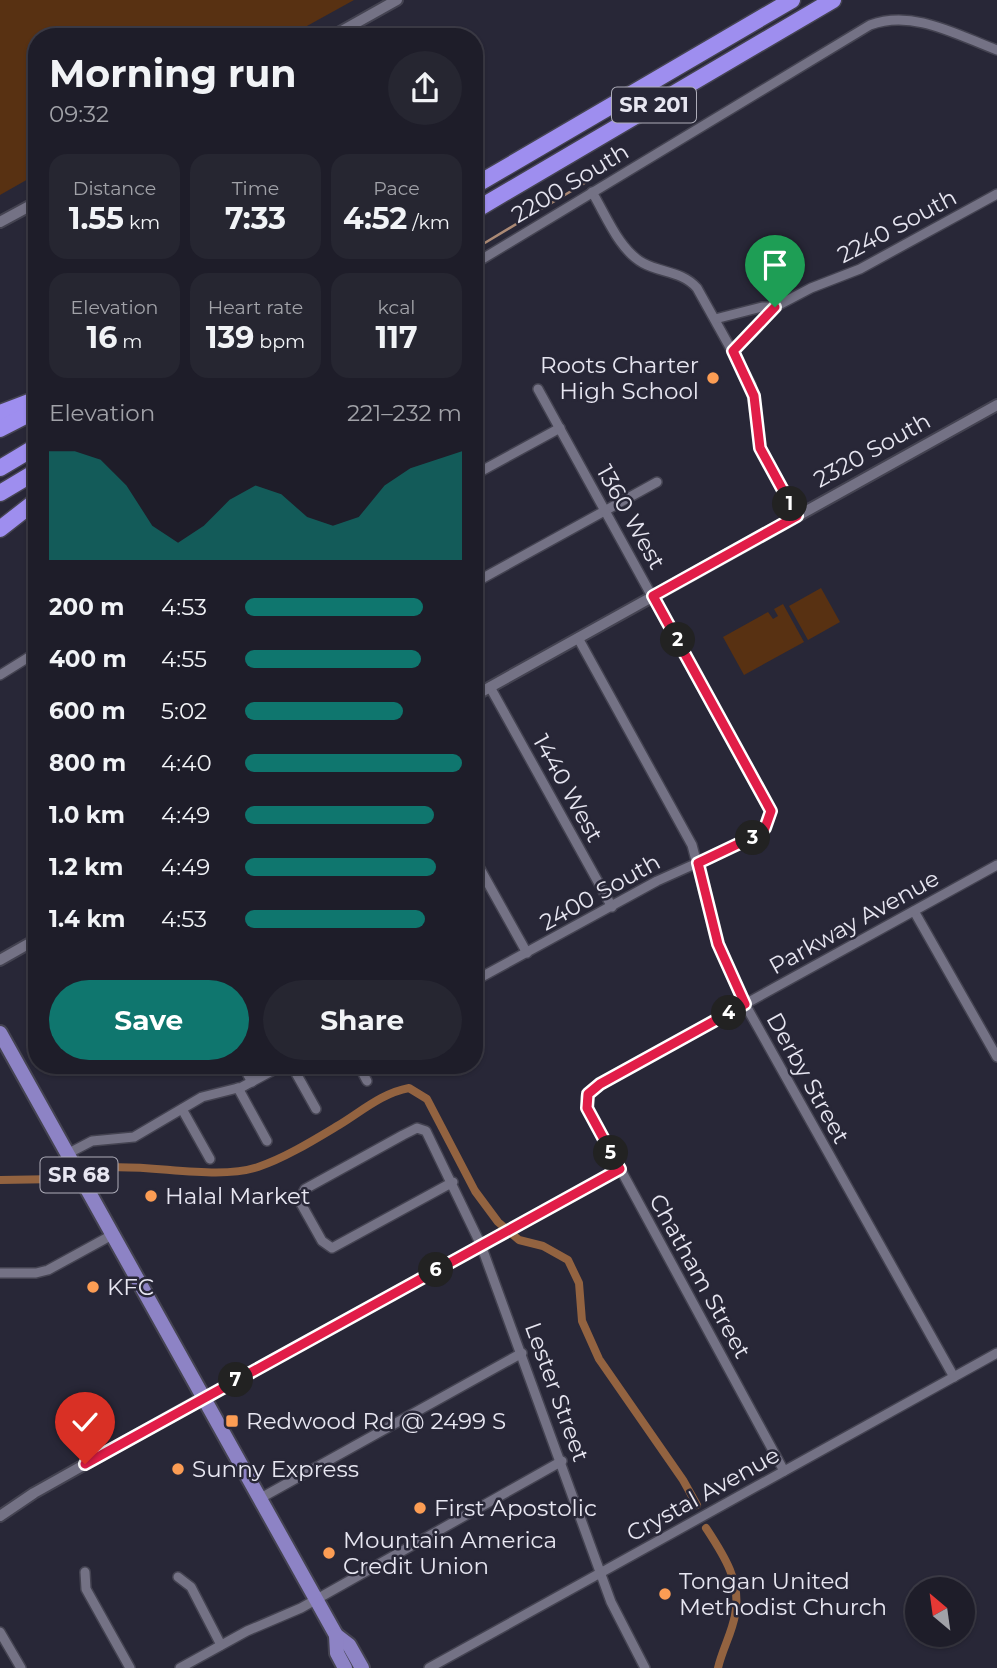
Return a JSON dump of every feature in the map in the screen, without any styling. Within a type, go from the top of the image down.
[{"type":"highway","name":"SR 201","points":[[483,181],[792,0]]},
{"type":"highway","name":"SR 201","points":[[483,206],[833,0]]},
{"type":"highway","points":[[0,413],[28,403]]},
{"type":"highway","points":[[0,429],[28,415]]},
{"type":"highway","points":[[0,468],[28,451]]},
{"type":"highway","points":[[0,493],[28,476]]},
{"type":"highway","points":[[0,529],[28,507]]},
{"type":"main road","name":"SR 68","points":[[0,1033],[316,1599],[335,1634],[337,1653],[345,1668]]},
{"type":"main road","name":"SR 68","points":[[335,1634],[349,1645],[362,1668]]},
{"type":"street","points":[[347,28],[397,0]]},
{"type":"street","name":"2200 South","points":[[483,259],[861,30],[891,18],[905,19],[997,50]]},
{"type":"street","points":[[592,192],[632,256],[645,265],[691,281],[733,351],[754,396],[760,448],[797,516]]},
{"type":"street","name":"2240 South","points":[[715,319],[775,307],[811,288],[860,269],[997,194]]},
{"type":"street","points":[[0,222],[28,207]]},
{"type":"street","name":"2240 South","points":[[733,351],[775,307]]},
{"type":"street","name":"1360 West","points":[[538,389],[771,811]]},
{"type":"street","name":"2320 South","points":[[483,691],[997,405]]},
{"type":"street","points":[[483,470],[560,428]]},
{"type":"street","points":[[483,578],[657,482]]},
{"type":"street","name":"Derby Street","points":[[578,638],[688,836],[698,863],[718,944],[745,1004],[954,1377]]},
{"type":"street","points":[[0,676],[28,658]]},
{"type":"street","name":"1440 West","points":[[490,687],[612,907]]},
{"type":"street","name":"2400 South","points":[[483,976],[612,907],[759,834],[765,828],[771,811]]},
{"type":"street","name":"Parkway Avenue","points":[[586,1097],[600,1084],[997,865]]},
{"type":"street","points":[[483,874],[527,953]]},
{"type":"street","points":[[914,911],[997,1057]]},
{"type":"street","points":[[0,960],[28,944]]},
{"type":"street","points":[[248,1074],[252,1082]]},
{"type":"street","points":[[67,1154],[92,1142],[142,1131],[209,1094],[238,1088],[266,1074]]},
{"type":"street","points":[[296,1074],[316,1109]]},
{"type":"street","points":[[363,1074],[367,1081]]},
{"type":"street","points":[[238,1088],[267,1141]]},
{"type":"street","name":"Chatham Street","points":[[586,1097],[587,1108],[784,1471]]},
{"type":"street","points":[[182,1109],[210,1159]]},
{"type":"street","name":"Lester Street","points":[[453,1182],[339,1246],[329,1248],[299,1200],[305,1189],[421,1128],[428,1134],[453,1182],[481,1245],[562,1461],[611,1602],[645,1668]]},
{"type":"street","points":[[0,1516],[44,1487],[203,1398],[620,1169]]},
{"type":"street","points":[[0,1273],[48,1270],[112,1235]]},
{"type":"street","points":[[259,1499],[522,1353]]},
{"type":"street","name":"Crystal Avenue","points":[[429,1668],[997,1353]]},
{"type":"street","points":[[180,1668],[316,1599],[562,1461]]},
{"type":"street","points":[[85,1572],[86,1589],[130,1668]]},
{"type":"street","points":[[178,1577],[191,1587],[222,1645]]},
{"type":"street","points":[[0,1632],[20,1668]]},
{"type":"shaded area","points":[[0,0],[354,0],[303,28],[28,28],[28,179],[0,195]]},
{"type":"shaded area","points":[[821,588],[840,622],[808,640],[789,606]]},
{"type":"shaded area","points":[[783,604],[804,642],[744,675],[723,637],[768,612],[773,619],[778,616],[774,609]]},
{"type":"waterway","points":[[483,244],[588,181]]},
{"type":"waterway","points":[[102,1168],[222,1172],[258,1167],[299,1148],[381,1098],[409,1088],[427,1099],[475,1191],[498,1222],[519,1240],[543,1246],[568,1260],[579,1283],[582,1321],[599,1359],[683,1480],[697,1505]]},
{"type":"waterway","points":[[0,1180],[59,1179]]},
{"type":"waterway","points":[[706,1528],[730,1569],[736,1591],[734,1622],[718,1668]]},
{"type":"place","name":"Roots Charter High School","points":[[713,378]]},
{"type":"place","name":"Halal Market","points":[[151,1196]]},
{"type":"place","name":"KFC","points":[[93,1287]]},
{"type":"place","name":"Redwood Rd @ 2499 S","points":[[232,1421]]},
{"type":"place","name":"Sunny Express","points":[[178,1469]]},
{"type":"place","name":"First Apostolic","points":[[420,1508]]},
{"type":"place","name":"Mountain America Credit Union","points":[[329,1553]]},
{"type":"place","name":"Tongan United Methodist Church","points":[[665,1594]]},
{"type":"route","points":[[85,1464],[620,1169],[587,1108],[586,1101],[590,1091],[745,1004],[718,944],[698,863],[759,834],[765,828],[771,811],[653,596],[797,516],[760,448],[751,385],[733,351],[769,317],[775,307]]}]
